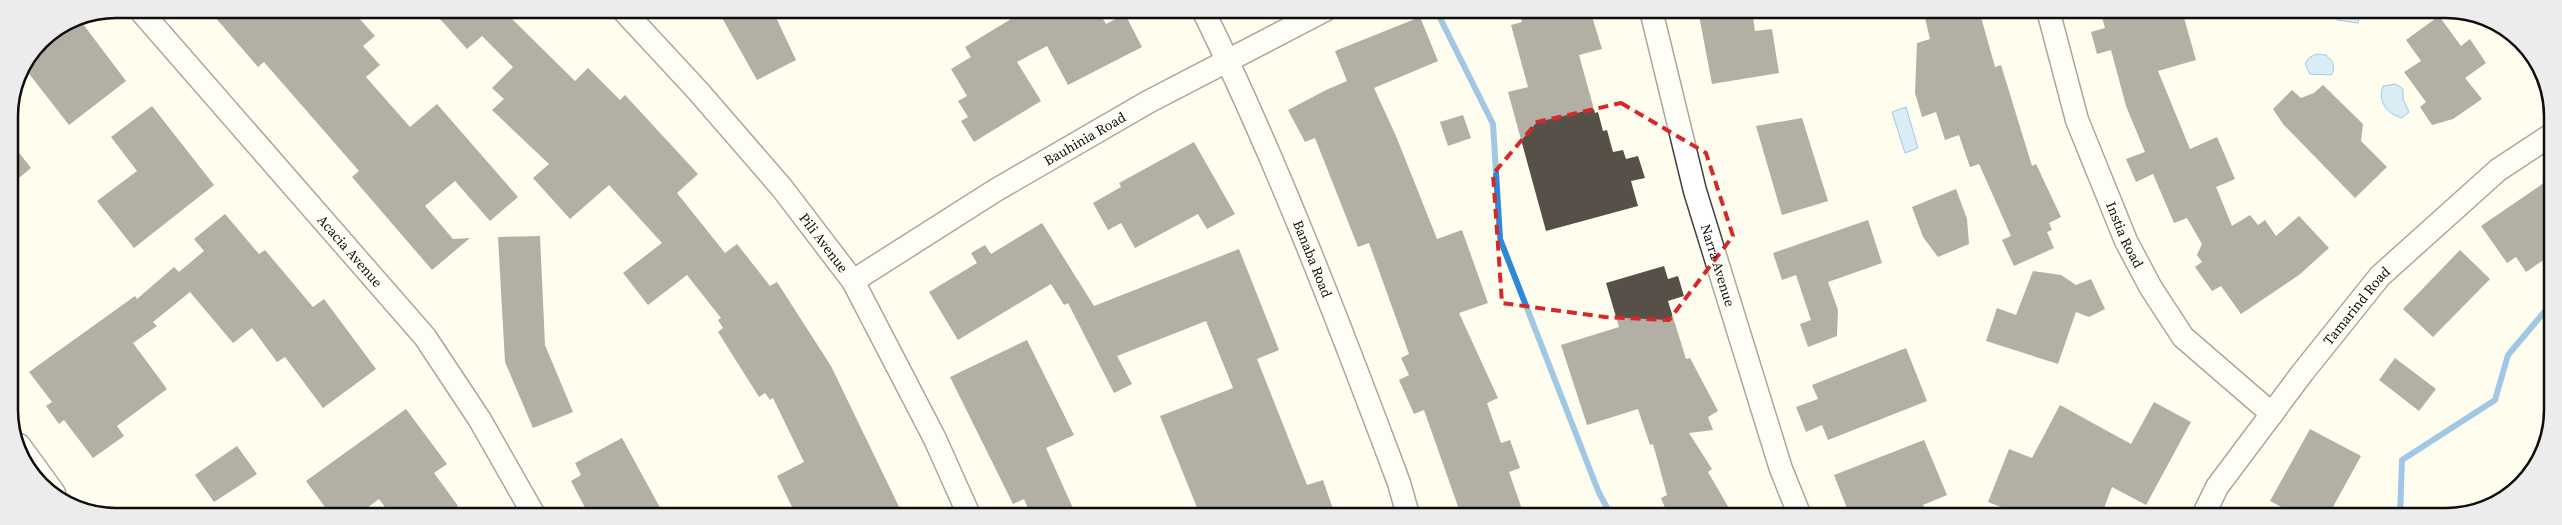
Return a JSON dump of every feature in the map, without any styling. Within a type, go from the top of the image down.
[{"type":"street","name":"Acacia Avenue","points":[[147,18],[425,337],[480,420],[530,508]]},
{"type":"street","name":"Pili Avenue","points":[[630,18],[698,90],[782,188],[853,280],[935,439],[967,508]]},
{"type":"street","name":"Banaba Road","points":[[1206,18],[1227,60],[1314,260],[1399,483],[1406,508]]},
{"type":"street","name":"Bauhinia Road","points":[[853,280],[996,190],[1148,102],[1309,18]]},
{"type":"street","name":"Narra Avenue","points":[[1653,18],[1696,191],[1781,469],[1797,508]]},
{"type":"street","name":"Instia Road","points":[[2050,18],[2080,129],[2126,241],[2151,288],[2183,337],[2272,414]]},
{"type":"street","name":"Tamarind Road","points":[[2207,508],[2217,487],[2380,276],[2498,170],[2544,140]]},
{"type":"highlighted area","points":[[1621,103],[1706,153],[1733,236],[1669,320],[1605,317],[1502,303],[1493,174],[1537,122]]},
{"type":"water","points":[[2337,18],[2359,18],[2358,23],[2337,20]]},
{"type":"water","points":[[2316,54],[2326,55],[2330,59],[2334,66],[2331,75],[2310,74],[2305,64],[2309,58]]},
{"type":"water","points":[[2396,84],[2403,89],[2403,99],[2409,112],[2402,118],[2388,110],[2381,97],[2383,86]]},
{"type":"water","points":[[1906,107],[1918,148],[1905,153],[1892,112]]},
{"type":"building","points":[[216,18],[359,18],[375,36],[363,46],[380,65],[366,77],[410,127],[437,104],[518,197],[490,221],[455,181],[425,206],[453,239],[470,238],[432,270],[352,177],[359,171],[264,62],[258,67]]},
{"type":"building","points":[[439,18],[511,18],[575,81],[588,68],[620,100],[625,95],[698,174],[677,193],[725,253],[737,244],[770,286],[777,282],[831,366],[900,508],[793,508],[777,476],[804,462],[773,398],[770,400],[765,393],[759,397],[718,332],[723,328],[718,320],[721,318],[687,275],[648,305],[623,273],[662,243],[609,185],[570,219],[533,178],[549,164],[492,110],[504,99],[492,88],[513,67],[482,36],[467,49]]},
{"type":"building","points":[[722,18],[776,18],[796,60],[757,80]]},
{"type":"building","points":[[1013,18],[1103,18],[1106,24],[1117,18],[1127,18],[1142,47],[1068,85],[1047,46],[1017,62],[1041,101],[974,142],[961,121],[968,117],[958,101],[967,96],[951,69],[971,57],[965,47]]},
{"type":"building","points":[[1420,18],[1438,61],[1374,88],[1396,136],[1437,239],[1462,230],[1488,303],[1459,313],[1498,398],[1487,403],[1501,443],[1510,440],[1520,468],[1509,472],[1522,508],[1459,508],[1424,410],[1414,414],[1399,380],[1409,375],[1401,358],[1409,354],[1369,243],[1358,247],[1315,138],[1305,142],[1288,110],[1347,81],[1335,51]]},
{"type":"building","points":[[1521,18],[1592,18],[1602,49],[1579,55],[1595,113],[1598,112],[1603,131],[1607,130],[1613,152],[1623,150],[1626,159],[1638,156],[1645,178],[1631,181],[1638,206],[1546,231],[1508,92],[1528,87],[1511,25],[1522,22]]},
{"type":"building","points":[[1700,18],[1753,18],[1755,31],[1772,29],[1779,73],[1712,84]]},
{"type":"building","points":[[1925,18],[1981,18],[1995,67],[2001,65],[2032,166],[2036,164],[2061,217],[2049,223],[2052,230],[2047,232],[2054,248],[2014,266],[2002,240],[2011,236],[1979,164],[1970,167],[1959,135],[1945,140],[1936,112],[1922,117],[1915,93],[1917,43],[1930,39]]},
{"type":"building","points":[[2102,18],[2184,18],[2196,60],[2158,71],[2190,149],[2217,137],[2235,179],[2216,187],[2232,226],[2250,215],[2258,225],[2265,220],[2276,236],[2299,216],[2329,248],[2299,275],[2241,314],[2221,286],[2212,291],[2195,267],[2202,262],[2197,255],[2202,244],[2187,218],[2174,223],[2153,174],[2136,182],[2126,159],[2145,152],[2126,106],[2111,50],[2097,54],[2091,32],[2105,28]]},
{"type":"building","points":[[2436,18],[2440,18],[2461,46],[2470,39],[2486,63],[2465,78],[2482,99],[2453,119],[2432,125],[2420,107],[2426,102],[2404,72],[2421,61],[2406,40]]},
{"type":"building","points":[[83,24],[126,81],[69,125],[28,72],[46,46],[66,31]]},
{"type":"building","points":[[2323,85],[2363,124],[2361,141],[2387,167],[2355,198],[2283,124],[2273,109],[2292,90],[2301,98],[2314,93]]},
{"type":"building","points":[[152,106],[214,185],[134,248],[97,201],[137,171],[111,137]]},
{"type":"building","points":[[1463,115],[1471,138],[1448,146],[1440,122]]},
{"type":"building","points":[[1802,118],[1828,201],[1782,215],[1756,126]]},
{"type":"building","points":[[1194,142],[1235,214],[1207,229],[1198,214],[1135,248],[1121,223],[1108,230],[1093,203],[1121,187],[1119,183]]},
{"type":"building","points":[[18,151],[31,168],[18,179]]},
{"type":"building","points":[[2544,183],[2544,260],[2526,272],[2516,257],[2507,263],[2481,226]]},
{"type":"building","points":[[1956,189],[1967,219],[1969,244],[1938,257],[1923,237],[1912,207]]},
{"type":"building","points":[[225,214],[259,254],[265,250],[313,307],[324,299],[376,369],[323,408],[285,357],[277,362],[252,328],[233,343],[190,292],[153,322],[157,326],[133,343],[167,389],[117,426],[124,436],[93,458],[64,420],[59,424],[46,406],[52,402],[29,372],[135,296],[137,299],[174,267],[179,272],[204,251],[194,239]]},
{"type":"building","points":[[1868,220],[1882,263],[1828,282],[1838,310],[1837,336],[1808,347],[1800,324],[1811,320],[1796,275],[1782,280],[1773,253]]},
{"type":"building","points":[[1042,223],[1094,306],[1239,249],[1279,350],[1257,359],[1307,485],[1323,480],[1333,508],[1197,508],[1160,416],[1233,388],[1206,321],[1117,356],[1132,384],[1114,393],[1068,303],[1064,305],[1051,284],[958,340],[929,292],[977,263],[971,253],[985,245],[991,254]]},
{"type":"building","points":[[540,236],[545,345],[573,412],[533,428],[505,362],[498,237]]},
{"type":"building","points":[[2460,250],[2490,279],[2433,337],[2403,309]]},
{"type":"building","points":[[1664,266],[1668,279],[1678,276],[1684,296],[1668,301],[1686,359],[1690,358],[1718,411],[1708,417],[1713,430],[1689,433],[1712,469],[1708,472],[1729,508],[1665,508],[1661,498],[1667,495],[1653,444],[1650,445],[1638,409],[1587,425],[1561,345],[1619,327],[1606,283]]},
{"type":"building","points":[[2033,271],[2061,275],[2076,285],[2091,279],[2105,309],[2089,317],[2076,312],[2058,364],[1986,341],[1997,308],[2016,315]]},
{"type":"building","points":[[1027,340],[1074,435],[1046,448],[1073,508],[1028,508],[1024,499],[1013,504],[950,377]]},
{"type":"building","points":[[1906,348],[1927,401],[1828,440],[1822,425],[1806,432],[1796,407],[1818,399],[1812,385]]},
{"type":"building","points":[[2395,358],[2436,389],[2419,411],[2379,380]]},
{"type":"building","points":[[2154,402],[2191,422],[2146,505],[2112,487],[2104,508],[2004,508],[1988,502],[2009,449],[2032,458],[2060,405],[2131,444]]},
{"type":"building","points":[[406,409],[447,464],[434,473],[458,506],[455,508],[386,508],[379,499],[367,508],[326,508],[306,481]]},
{"type":"building","points":[[2310,429],[2361,456],[2332,508],[2283,508],[2270,501]]},
{"type":"building","points":[[622,438],[660,508],[585,508],[571,481],[581,475],[575,463]]},
{"type":"building","points":[[1924,440],[1947,495],[1923,505],[1924,508],[1847,508],[1834,475]]},
{"type":"building","points":[[237,446],[257,474],[214,502],[195,475]]},
{"type":"waterway","points":[[1440,18],[1493,124],[1500,239],[1599,493],[1607,508]]},
{"type":"waterway","points":[[2400,508],[2402,460],[2495,400],[2508,355],[2544,312]]}]
